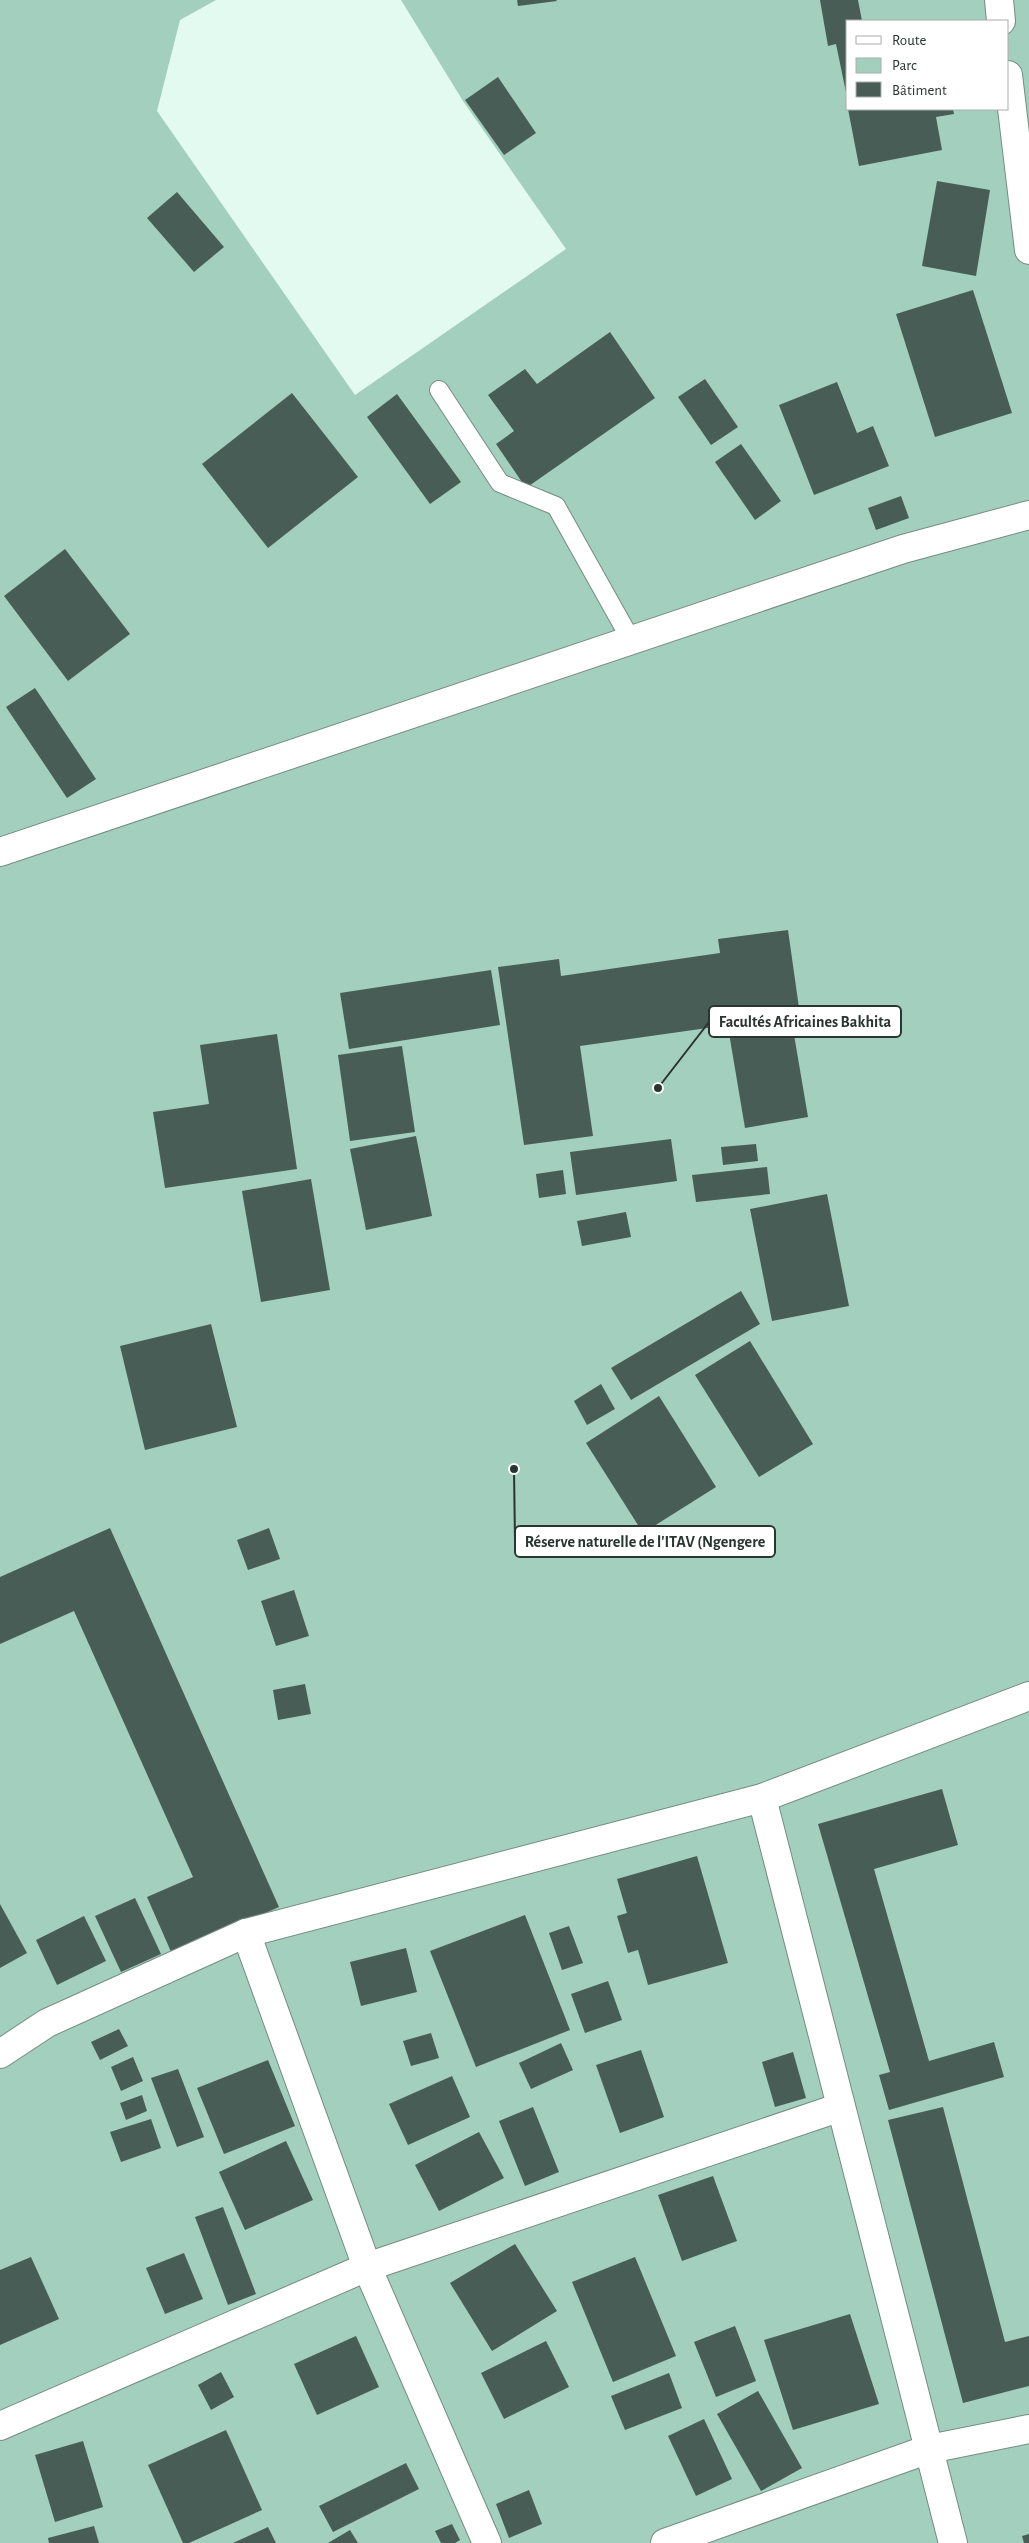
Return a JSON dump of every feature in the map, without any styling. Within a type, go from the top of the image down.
[{"type":"street","points":[[999,0],[1001,20]]},
{"type":"street","points":[[1009,83],[1029,250]]},
{"type":"street","points":[[0,852],[903,549],[1029,514]]},
{"type":"street","points":[[0,2054],[47,2023],[246,1933],[762,1798],[1029,1696]]},
{"type":"street","points":[[762,1798],[953,2543]]},
{"type":"street","points":[[246,1933],[367,2267],[487,2543]]},
{"type":"street","points":[[0,2426],[367,2267],[841,2107]]},
{"type":"street","points":[[665,2543],[929,2449],[1029,2429]]},
{"type":"lane","points":[[439,390],[500,483],[556,506],[631,640]]},
{"type":"green space","points":[[0,0],[216,0],[180,20],[157,111],[355,395],[566,249],[463,101],[401,0],[1029,0],[1029,2543],[0,2543]]},
{"type":"building","points":[[517,0],[556,0],[557,1],[518,6]]},
{"type":"building","points":[[820,0],[858,0],[862,20],[846,20],[846,92],[836,44],[828,46]]},
{"type":"building","points":[[498,77],[536,133],[504,155],[465,100]]},
{"type":"building","points":[[848,110],[953,110],[954,114],[936,117],[942,150],[859,166]]},
{"type":"building","points":[[937,181],[990,190],[976,276],[922,266]]},
{"type":"building","points":[[177,192],[224,247],[194,272],[147,218]]},
{"type":"building","points":[[973,290],[1012,413],[935,437],[896,314]]},
{"type":"building","points":[[610,332],[655,398],[526,488],[496,444],[514,431],[488,395],[525,369],[537,384]]},
{"type":"building","points":[[705,379],[738,427],[711,445],[678,397]]},
{"type":"building","points":[[837,382],[857,433],[873,426],[889,466],[814,495],[779,405]]},
{"type":"building","points":[[292,393],[358,477],[268,548],[202,464]]},
{"type":"building","points":[[397,394],[461,482],[430,504],[367,417]]},
{"type":"building","points":[[741,444],[781,501],[755,520],[715,462]]},
{"type":"building","points":[[901,496],[909,518],[876,530],[868,508]]},
{"type":"building","points":[[65,549],[130,634],[68,681],[4,596]]},
{"type":"building","points":[[35,688],[96,779],[67,798],[6,707]]},
{"type":"building","points":[[788,930],[800,1015],[580,1046],[593,1136],[524,1145],[498,967],[559,959],[561,976],[720,953],[718,939]]},
{"type":"building","points":[[491,970],[500,1025],[349,1049],[340,993]]},
{"type":"building","points":[[792,1023],[808,1117],[745,1128],[729,1033]]},
{"type":"building","points":[[277,1034],[297,1169],[165,1188],[153,1112],[209,1104],[200,1045]]},
{"type":"building","points":[[402,1046],[415,1132],[350,1141],[338,1055]]},
{"type":"building","points":[[416,1136],[432,1216],[366,1230],[350,1149]]},
{"type":"building","points":[[671,1139],[677,1181],[576,1195],[570,1152]]},
{"type":"building","points":[[756,1144],[758,1161],[723,1165],[721,1147]]},
{"type":"building","points":[[767,1167],[770,1194],[696,1202],[692,1175]]},
{"type":"building","points":[[563,1170],[566,1194],[539,1198],[536,1174]]},
{"type":"building","points":[[311,1179],[330,1290],[261,1302],[242,1191]]},
{"type":"building","points":[[827,1194],[849,1306],[772,1321],[750,1209]]},
{"type":"building","points":[[626,1212],[631,1237],[582,1246],[577,1221]]},
{"type":"building","points":[[741,1291],[760,1324],[631,1400],[611,1368]]},
{"type":"building","points":[[211,1324],[237,1427],[145,1450],[120,1346]]},
{"type":"building","points":[[750,1341],[813,1444],[759,1477],[695,1375]]},
{"type":"building","points":[[601,1384],[615,1409],[587,1425],[574,1401]]},
{"type":"building","points":[[659,1396],[716,1487],[643,1533],[586,1443]]},
{"type":"building","points":[[110,1528],[279,1907],[172,1954],[147,1897],[193,1877],[74,1611],[0,1644],[0,1577]]},
{"type":"building","points":[[269,1528],[280,1559],[248,1570],[237,1540]]},
{"type":"building","points":[[294,1590],[309,1636],[276,1646],[261,1601]]},
{"type":"building","points":[[305,1684],[311,1714],[278,1720],[273,1690]]},
{"type":"building","points":[[942,1789],[958,1845],[874,1869],[929,2061],[994,2042],[1004,2077],[889,2110],[879,2075],[890,2072],[818,1824]]},
{"type":"building","points":[[697,1856],[728,1963],[648,1985],[638,1950],[628,1953],[617,1916],[627,1913],[617,1879]]},
{"type":"building","points":[[135,1898],[161,1954],[121,1972],[95,1916]]},
{"type":"building","points":[[0,1904],[27,1953],[0,1968]]},
{"type":"building","points":[[525,1915],[570,2030],[476,2067],[430,1951]]},
{"type":"building","points":[[84,1916],[106,1961],[57,1985],[36,1940]]},
{"type":"building","points":[[569,1926],[583,1963],[562,1970],[549,1933]]},
{"type":"building","points":[[406,1948],[417,1992],[361,2006],[350,1962]]},
{"type":"building","points":[[608,1981],[622,2020],[585,2033],[571,1994]]},
{"type":"building","points":[[119,2029],[128,2046],[100,2060],[91,2042]]},
{"type":"building","points":[[431,2033],[439,2058],[411,2066],[403,2041]]},
{"type":"building","points":[[561,2043],[573,2070],[531,2089],[519,2063]]},
{"type":"building","points":[[641,2050],[664,2117],[620,2133],[596,2065]]},
{"type":"building","points":[[793,2052],[806,2098],[775,2107],[762,2062]]},
{"type":"building","points":[[133,2057],[143,2081],[121,2091],[111,2067]]},
{"type":"building","points":[[268,2060],[295,2126],[224,2154],[197,2088]]},
{"type":"building","points":[[178,2069],[204,2137],[177,2147],[151,2078]]},
{"type":"building","points":[[452,2076],[470,2117],[408,2145],[389,2104]]},
{"type":"building","points":[[142,2095],[147,2111],[126,2120],[120,2103]]},
{"type":"building","points":[[533,2107],[559,2172],[525,2186],[499,2121]]},
{"type":"building","points":[[943,2107],[1005,2342],[1029,2336],[1029,2386],[963,2403],[888,2120]]},
{"type":"building","points":[[151,2119],[161,2148],[121,2162],[110,2132]]},
{"type":"building","points":[[479,2132],[504,2178],[439,2211],[415,2165]]},
{"type":"building","points":[[286,2141],[313,2200],[245,2230],[219,2172]]},
{"type":"building","points":[[713,2176],[737,2241],[682,2261],[658,2195]]},
{"type":"building","points":[[223,2207],[256,2294],[228,2305],[195,2217]]},
{"type":"building","points":[[515,2244],[557,2311],[492,2351],[450,2283]]},
{"type":"building","points":[[184,2253],[203,2299],[165,2314],[146,2268]]},
{"type":"building","points":[[31,2257],[59,2319],[0,2345],[0,2270]]},
{"type":"building","points":[[635,2257],[676,2356],[613,2382],[572,2282]]},
{"type":"building","points":[[850,2314],[879,2404],[793,2430],[764,2340]]},
{"type":"building","points":[[735,2326],[756,2381],[716,2397],[694,2342]]},
{"type":"building","points":[[356,2336],[379,2387],[317,2415],[294,2364]]},
{"type":"building","points":[[546,2341],[569,2387],[504,2419],[481,2373]]},
{"type":"building","points":[[221,2372],[234,2397],[211,2410],[198,2385]]},
{"type":"building","points":[[669,2373],[682,2408],[625,2430],[611,2396]]},
{"type":"building","points":[[758,2391],[802,2468],[761,2491],[717,2414]]},
{"type":"building","points":[[704,2419],[732,2479],[696,2496],[668,2436]]},
{"type":"building","points":[[226,2430],[262,2510],[189,2543],[183,2543],[148,2465]]},
{"type":"building","points":[[83,2441],[103,2507],[55,2522],[35,2455]]},
{"type":"building","points":[[406,2463],[419,2489],[333,2532],[319,2506]]},
{"type":"building","points":[[529,2490],[542,2524],[509,2538],[496,2504]]},
{"type":"building","points":[[452,2524],[460,2540],[455,2543],[441,2543],[435,2531]]},
{"type":"building","points":[[94,2526],[99,2543],[49,2543],[48,2538]]},
{"type":"building","points":[[268,2527],[276,2543],[233,2543]]},
{"type":"building","points":[[350,2530],[358,2543],[328,2543]]},
{"type":"building","points":[[1029,2534],[1029,2543],[1024,2543],[1022,2536]]},
{"type":"place","name":"Facultés Africaines Bakhita","points":[[658,1088]]},
{"type":"place","name":"Réserve naturelle de l'ITAV (Ngengere","points":[[514,1469]]}]
